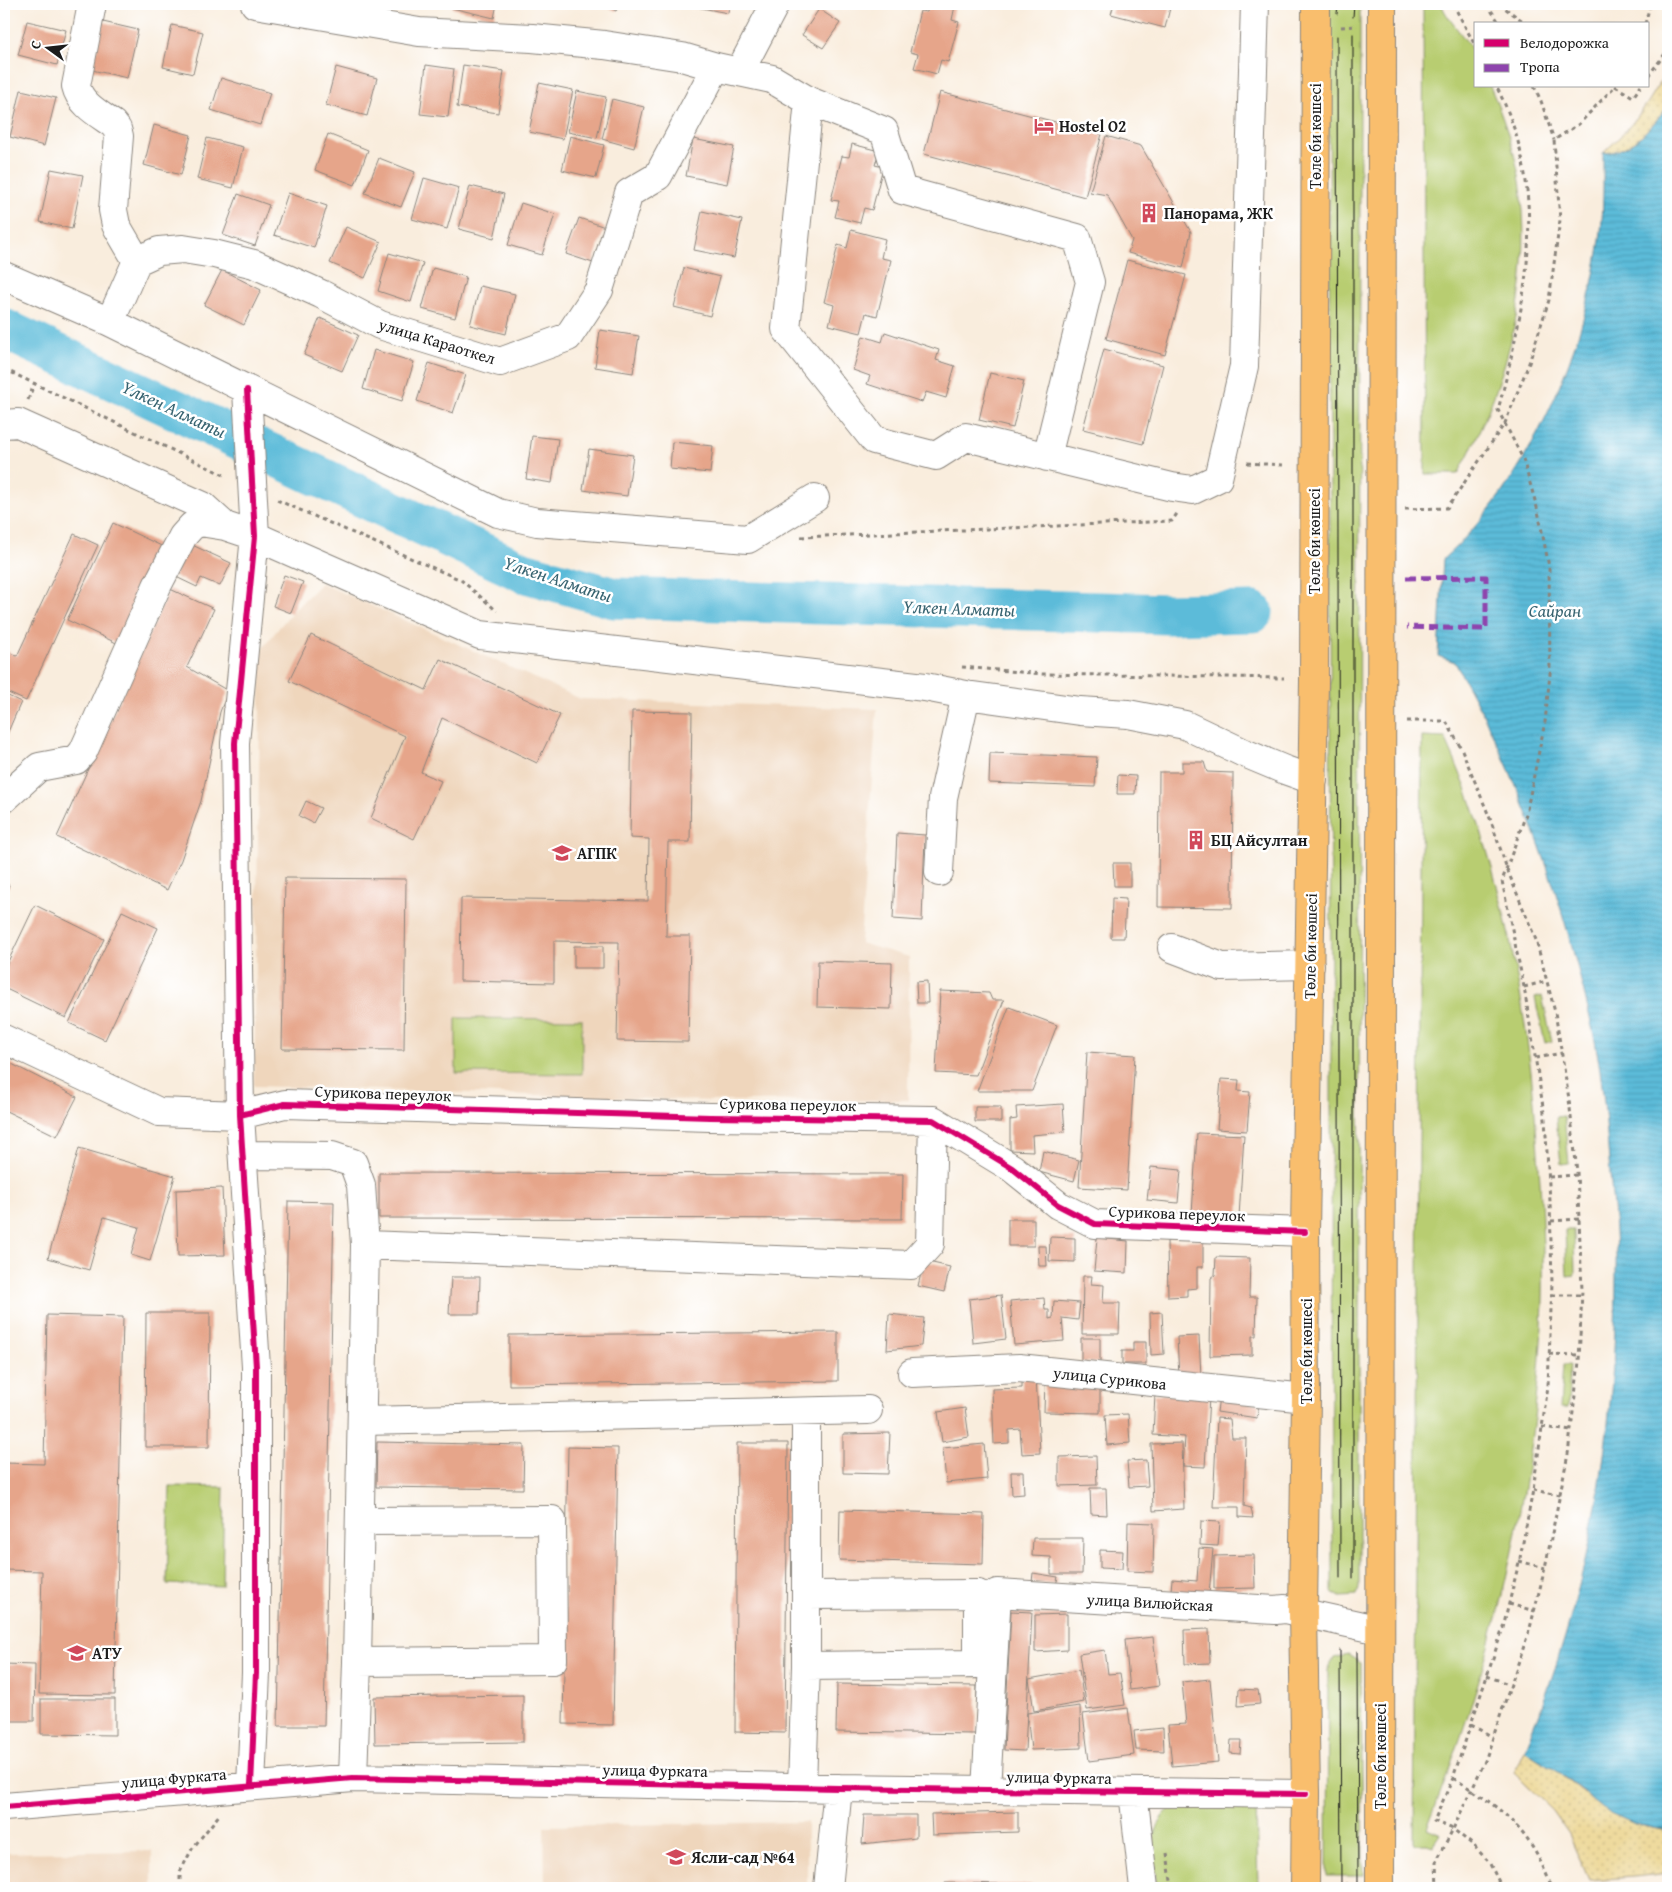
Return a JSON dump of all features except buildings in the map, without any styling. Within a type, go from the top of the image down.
[{"type":"main road","name":"Төле би көшесі","points":[[1305,1888],[1306,1794],[1303,1612],[1306,1398],[1305,1232],[1314,681],[1316,4]]},
{"type":"main road","name":"Төле би көшесі","points":[[1380,1888],[1382,4]]},
{"type":"street","points":[[92,4],[76,86],[82,101],[114,124],[117,129],[119,136],[112,210],[116,225],[138,261],[110,322]]},
{"type":"street","points":[[255,4],[419,32],[532,38],[604,45],[682,57],[772,79],[809,101],[884,131],[902,190],[1077,238],[1090,282],[1047,457]]},
{"type":"street","points":[[728,69],[774,4]]},
{"type":"street","points":[[809,101],[786,329],[874,440],[936,456],[966,437],[1172,487],[1194,490],[1218,478],[1244,366],[1256,4]]},
{"type":"street","name":"улица Караоткел","points":[[138,261],[159,251],[183,250],[214,254],[254,264],[321,294],[380,326],[500,362],[568,337],[598,290],[629,193],[658,176],[728,69]]},
{"type":"street","points":[[4,276],[110,322],[498,513],[537,522],[748,539],[815,498]]},
{"type":"street","points":[[247,390],[255,536],[234,743],[240,1114],[256,1367],[256,1673],[251,1785]]},
{"type":"street","points":[[4,424],[18,423],[203,506],[225,526]]},
{"type":"street","points":[[4,799],[40,766],[76,760],[83,752],[157,586],[183,536],[192,526],[200,522],[225,526],[255,536],[480,635],[925,686],[966,696],[1080,711],[1128,714],[1185,725],[1242,752],[1312,780]]},
{"type":"street","points":[[939,872],[943,798],[966,696]]},
{"type":"street","points":[[1172,948],[1222,966],[1310,965]]},
{"type":"street","name":"Сурикова переулок","points":[[4,1039],[159,1112],[240,1114],[285,1104],[710,1117],[932,1120],[1012,1168],[1058,1205],[1095,1224],[1305,1232]]},
{"type":"street","points":[[365,1245],[911,1265],[930,1244],[932,1120]]},
{"type":"street","points":[[243,1155],[332,1156],[353,1163],[361,1185],[365,1245],[353,1778]]},
{"type":"street","name":"улица Сурикова","points":[[912,1373],[1019,1368],[1306,1398]]},
{"type":"street","points":[[362,1421],[868,1410]]},
{"type":"street","points":[[802,1786],[806,1666],[806,1412]]},
{"type":"street","points":[[357,1662],[553,1660],[552,1520],[360,1521]]},
{"type":"street","name":"улица Вилюйская","points":[[986,1790],[997,1593],[1285,1609],[1380,1630]]},
{"type":"street","points":[[806,1596],[978,1594],[978,1664],[806,1666]]},
{"type":"street","name":"улица Фурката","points":[[4,1807],[353,1778],[838,1788],[1306,1794]]},
{"type":"street","points":[[828,1888],[838,1788]]},
{"type":"street","points":[[1133,1792],[1144,1888]]},
{"type":"path","points":[[1453,4],[1474,42]]},
{"type":"path","points":[[1487,4],[1499,22]]},
{"type":"path","points":[[1499,4],[1524,22]]},
{"type":"path","points":[[1615,4],[1668,5]]},
{"type":"path","points":[[1646,22],[1650,5]]},
{"type":"path","points":[[1338,27],[1360,26]]},
{"type":"path","points":[[1650,73],[1668,50]]},
{"type":"path","points":[[1497,88],[1504,100],[1521,148],[1529,197],[1524,296],[1514,349],[1498,410],[1523,459],[1538,511],[1549,567],[1551,623],[1550,674],[1545,722],[1526,814],[1502,881],[1524,987],[1545,1119],[1551,1221],[1552,1295],[1548,1386],[1533,1490],[1520,1561],[1509,1604],[1471,1725],[1453,1778],[1434,1821],[1453,1829],[1473,1845],[1489,1862],[1502,1888]]},
{"type":"path","points":[[1405,509],[1447,508],[1505,423],[1528,366],[1549,300],[1560,220],[1554,140],[1535,88]]},
{"type":"path","points":[[1554,140],[1579,124],[1613,88]]},
{"type":"path","points":[[1618,88],[1633,97],[1640,88]]},
{"type":"path","points":[[4,368],[252,489],[461,580],[496,611],[506,613]]},
{"type":"path","points":[[1222,462],[1283,465]]},
{"type":"path","points":[[797,537],[1172,521],[1194,490]]},
{"type":"path","points":[[956,666],[1043,674],[1284,678]]},
{"type":"path","points":[[1407,721],[1446,721],[1462,750],[1536,940],[1555,1012],[1569,1099],[1577,1175],[1582,1295],[1580,1355],[1571,1431],[1560,1496],[1535,1611],[1485,1761],[1436,1862],[1437,1888]]},
{"type":"path","points":[[1524,987],[1547,981]]},
{"type":"path","points":[[1536,1058],[1562,1053]]},
{"type":"path","points":[[1549,1177],[1577,1175]]},
{"type":"path","points":[[1551,1221],[1579,1218]]},
{"type":"path","points":[[1552,1295],[1582,1295]]},
{"type":"path","points":[[1549,1354],[1580,1355]]},
{"type":"path","points":[[1542,1427],[1571,1431]]},
{"type":"path","points":[[1533,1490],[1560,1496]]},
{"type":"path","points":[[1520,1561],[1545,1568]]},
{"type":"path","points":[[1509,1604],[1535,1611]]},
{"type":"path","points":[[1487,1676],[1511,1685]]},
{"type":"path","points":[[1471,1725],[1493,1737]]},
{"type":"path","points":[[1453,1778],[1472,1789],[1506,1814],[1524,1834],[1543,1864],[1552,1888]]},
{"type":"path","points":[[180,1888],[180,1872],[192,1849],[220,1814],[251,1785]]},
{"type":"path","points":[[1167,1852],[1172,1888]]},
{"type":"shaded area","name":"АГПК","points":[[321,583],[581,699],[877,709],[860,943],[909,957],[908,1100],[714,1101],[254,1086],[261,650],[291,613]]},
{"type":"shaded area","name":"Ясли-сад №64","points":[[807,1822],[807,1888],[545,1888],[544,1826]]},
{"type":"shaded area","points":[[152,1851],[152,1888],[4,1888],[4,1853]]},
{"type":"green space","points":[[1329,4],[1360,4],[1359,1588],[1357,1596],[1340,1597],[1332,1592]]},
{"type":"green space","points":[[1423,4],[1442,4],[1443,9],[1474,54],[1474,88],[1491,88],[1504,121],[1521,185],[1524,245],[1522,280],[1517,314],[1509,347],[1488,413],[1458,474],[1425,474]]},
{"type":"green space","points":[[1422,737],[1445,738],[1479,825],[1505,916],[1523,1010],[1529,1056],[1534,1102],[1543,1242],[1542,1326],[1537,1390],[1519,1518],[1489,1645],[1471,1707],[1427,1828],[1441,1834],[1433,1846],[1414,1844]]},
{"type":"green space","points":[[1542,996],[1552,1041],[1545,1043],[1535,998]]},
{"type":"green space","points":[[456,1018],[582,1019],[582,1074],[456,1073]]},
{"type":"green space","points":[[1564,1116],[1569,1163],[1561,1164],[1556,1117]]},
{"type":"green space","points":[[1565,1230],[1574,1230],[1575,1275],[1567,1276]]},
{"type":"green space","points":[[1563,1365],[1570,1365],[1568,1408],[1560,1408]]},
{"type":"green space","points":[[170,1486],[224,1487],[222,1586],[167,1584]]},
{"type":"green space","points":[[1348,1655],[1361,1663],[1363,1876],[1327,1876],[1328,1670],[1334,1658]]},
{"type":"green space","points":[[1256,1806],[1258,1888],[1157,1888],[1153,1856],[1154,1835],[1157,1825],[1171,1808]]},
{"type":"sand","points":[[1668,66],[1668,107],[1632,143],[1614,152],[1603,153],[1623,134],[1640,113]]},
{"type":"sand","points":[[1524,1750],[1560,1773],[1578,1789],[1635,1824],[1668,1831],[1668,1873],[1589,1880],[1569,1834],[1552,1810],[1514,1773]]},
{"type":"water","name":"Сайран","points":[[1668,107],[1668,1831],[1635,1824],[1608,1812],[1560,1773],[1524,1750],[1546,1693],[1565,1635],[1581,1577],[1594,1517],[1604,1457],[1611,1396],[1615,1336],[1616,1262],[1614,1224],[1599,1063],[1583,988],[1562,912],[1522,799],[1485,719],[1455,662],[1438,656],[1443,559],[1474,528],[1501,493],[1526,454],[1548,413],[1566,370],[1581,326],[1600,239],[1603,207],[1603,153],[1614,152],[1632,143]]},
{"type":"waterway","name":"Үлкен Алматы","points":[[4,329],[523,572],[614,598],[1168,614],[1253,612]]},
{"type":"tram line","points":[[1337,14],[1338,4]]},
{"type":"tram line","points":[[1353,17],[1354,4]]},
{"type":"tram line","points":[[1353,34],[1353,1579]]},
{"type":"tram line","points":[[1337,36],[1340,1578]]},
{"type":"tram line","points":[[1340,1650],[1341,1888]]},
{"type":"tram line","points":[[1357,1651],[1358,1888]]},
{"type":"marked path","points":[[1406,578],[1486,577],[1486,629],[1407,627]]},
{"type":"cycle path","points":[[247,390],[255,536],[235,743],[240,1115],[256,1367],[256,1673],[251,1785]]},
{"type":"cycle path","points":[[240,1115],[285,1104],[710,1117],[933,1120],[1012,1168],[1058,1205],[1095,1224],[1305,1232]]},
{"type":"cycle path","points":[[4,1807],[353,1778],[838,1788],[1306,1794]]},
{"type":"place","name":"Hostel O2","points":[[1044,126]]},
{"type":"place","name":"Панорама, ЖК","points":[[1149,213]]},
{"type":"place","name":"БЦ Айсултан","points":[[1196,840]]},
{"type":"place","name":"АГПК","points":[[562,853]]},
{"type":"place","name":"АТУ","points":[[77,1653]]},
{"type":"place","name":"Ясли-сад №64","points":[[676,1857]]}]
